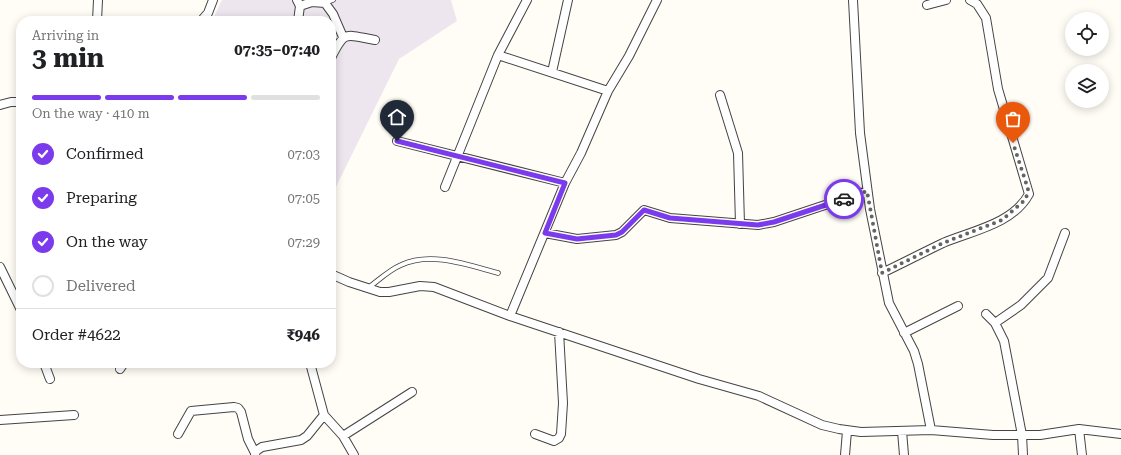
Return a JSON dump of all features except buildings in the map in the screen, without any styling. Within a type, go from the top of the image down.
[{"type":"street","points":[[98,0],[98,16]]},
{"type":"street","points":[[206,16],[213,0]]},
{"type":"street","points":[[445,187],[459,156],[498,55],[528,0]]},
{"type":"street","points":[[552,72],[568,0]]},
{"type":"street","points":[[510,316],[565,183],[581,153],[608,91],[629,56],[657,0]]},
{"type":"street","points":[[853,0],[860,133],[867,191],[889,303],[918,364],[931,430]]},
{"type":"street","points":[[927,5],[946,0]]},
{"type":"street","points":[[882,273],[943,243],[1002,220],[1026,199],[1029,194],[998,89],[986,18],[976,4],[970,0]]},
{"type":"street","points":[[298,16],[298,3],[329,1],[334,16]]},
{"type":"street","points":[[336,20],[344,37]]},
{"type":"street","points":[[336,48],[340,40],[348,36],[375,40]]},
{"type":"street","points":[[498,55],[608,91]]},
{"type":"street","points":[[720,95],[738,153],[740,224]]},
{"type":"street","points":[[0,105],[16,102]]},
{"type":"street","points":[[397,141],[565,183]]},
{"type":"street","points":[[545,233],[577,239],[616,235],[622,232],[644,210],[670,218],[758,225],[774,222],[867,191]]},
{"type":"street","points":[[995,323],[1021,305],[1048,278],[1065,234]]},
{"type":"street","points":[[0,267],[16,300]]},
{"type":"street","points":[[336,276],[368,288],[389,292],[420,286],[434,287],[510,316],[699,379],[759,396],[822,425],[847,431],[931,430],[993,435],[1040,435],[1079,429],[1121,434]]},
{"type":"street","points":[[904,333],[958,306]]},
{"type":"street","points":[[986,314],[995,323],[1004,341],[1022,435],[1023,455]]},
{"type":"street","points":[[535,434],[554,440],[559,438],[561,434],[563,403],[560,332]]},
{"type":"street","points":[[46,368],[50,379]]},
{"type":"street","points":[[311,368],[324,414],[343,436],[354,455]]},
{"type":"street","points":[[343,436],[412,392]]},
{"type":"street","points":[[178,434],[191,411],[234,407],[238,408],[241,412],[248,439],[255,454],[262,447],[300,440],[307,436],[324,414]]},
{"type":"street","points":[[0,420],[74,415]]},
{"type":"street","points":[[1079,429],[1082,455]]},
{"type":"street","points":[[845,455],[847,431]]},
{"type":"street","points":[[902,431],[904,455]]},
{"type":"lane","points":[[368,288],[401,265],[430,259],[448,260],[498,273]]},
{"type":"shaded area","points":[[222,0],[451,0],[457,21],[399,59],[336,187],[336,16],[214,16]]},
{"type":"way so far","points":[[844,199],[867,191],[882,273],[943,243],[990,226],[1002,220],[1026,199],[1029,194],[1028,189],[1013,143]]},
{"type":"route","points":[[397,141],[565,183],[545,233],[570,239],[616,235],[622,232],[644,210],[670,218],[758,225],[774,222],[844,199]]}]
